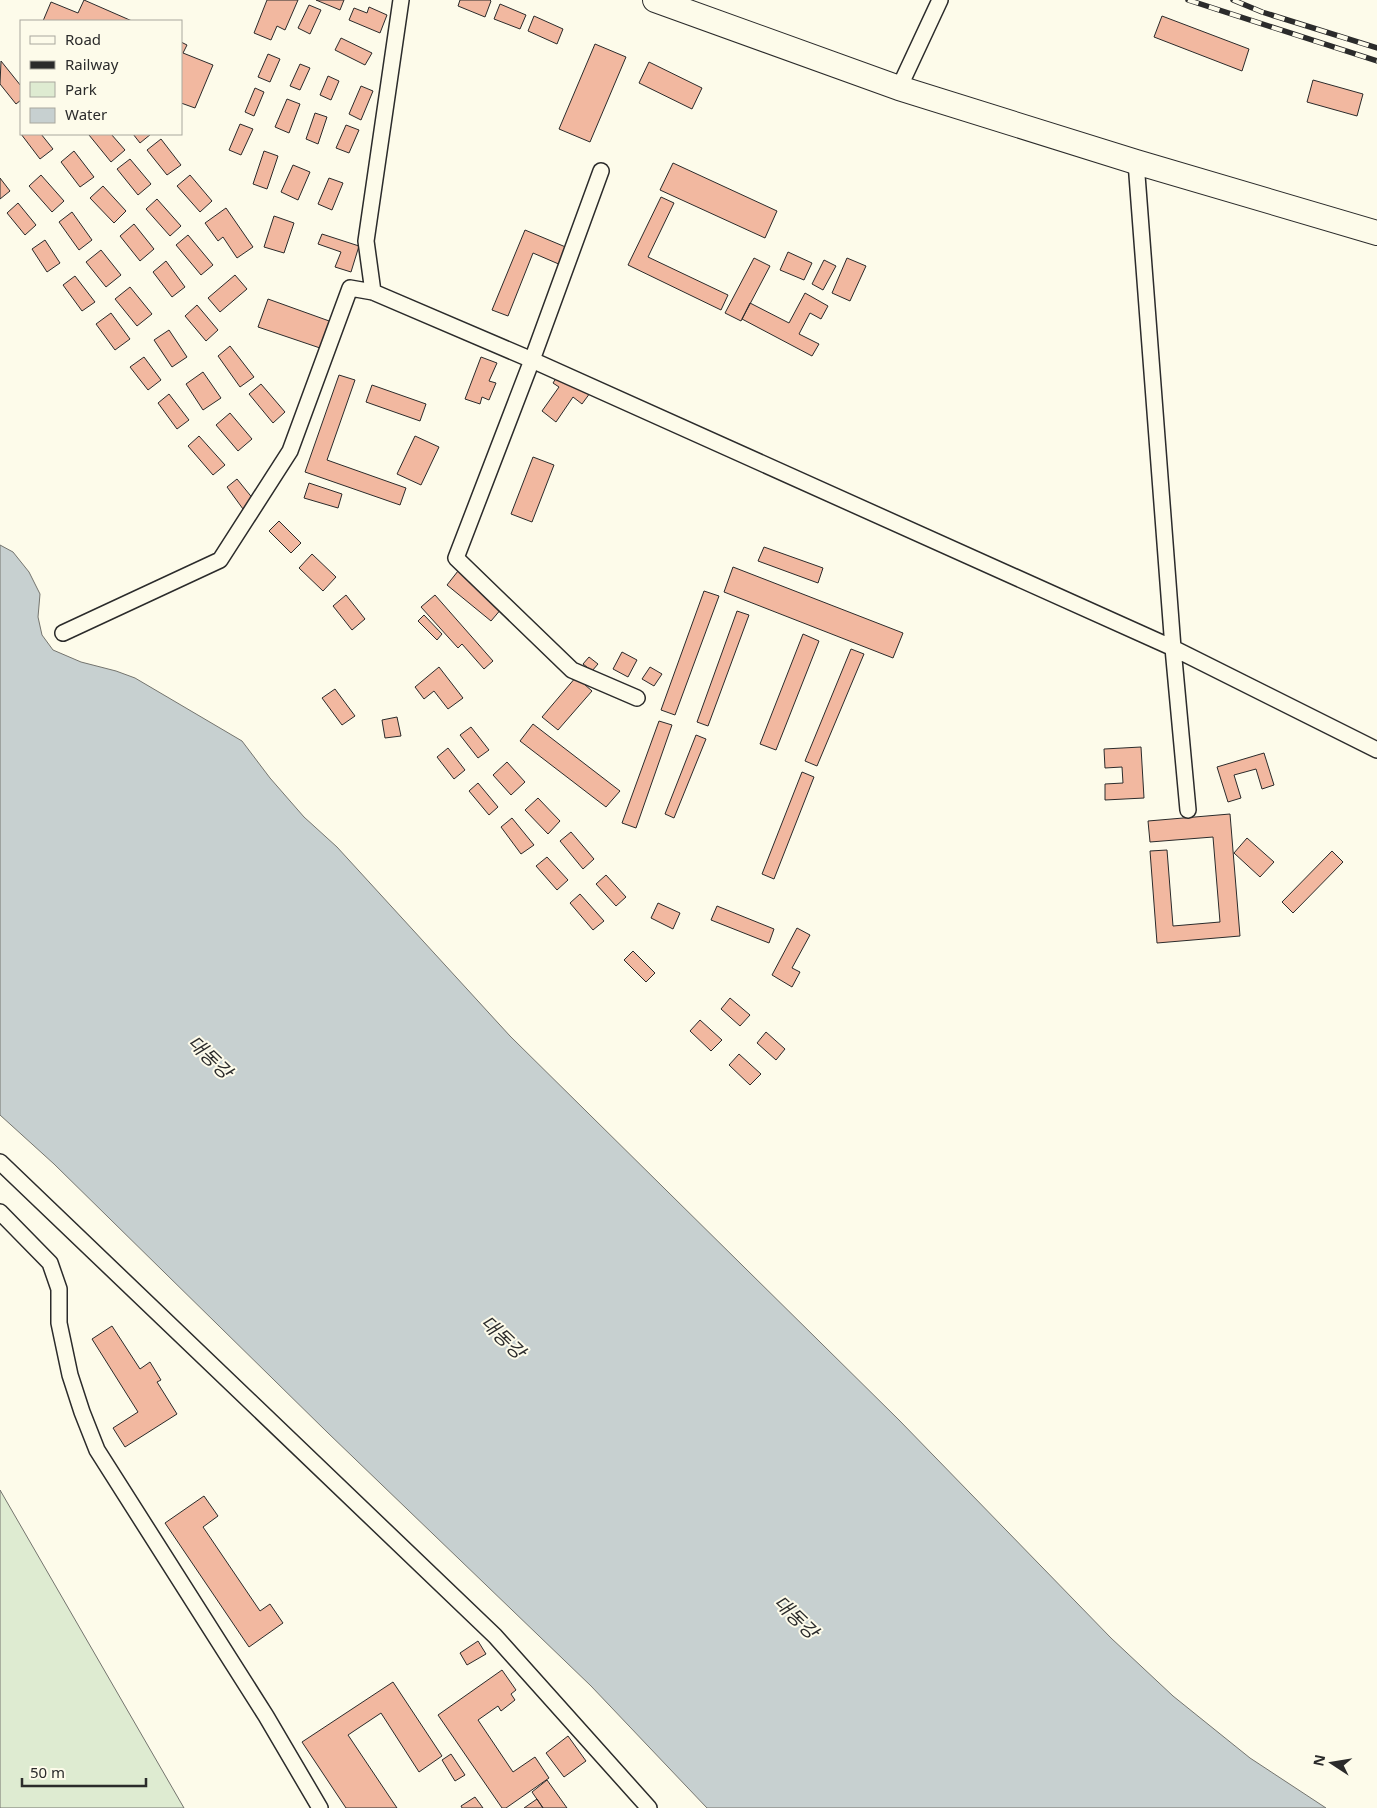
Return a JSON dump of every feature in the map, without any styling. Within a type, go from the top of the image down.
[{"type":"main road","points":[[655,0],[899,88],[1136,162],[1377,233]]},
{"type":"street","points":[[373,292],[366,241],[401,0]]},
{"type":"street","points":[[899,88],[940,0]]},
{"type":"street","points":[[1136,162],[1173,648],[1188,810]]},
{"type":"street","points":[[602,171],[456,558],[572,670],[637,698]]},
{"type":"street","points":[[63,633],[220,560],[290,451],[350,288],[373,292],[532,360],[1173,648],[1377,750]]},
{"type":"street","points":[[0,1162],[495,1636],[649,1807]]},
{"type":"street","points":[[0,1212],[50,1263],[59,1289],[59,1323],[70,1374],[97,1450],[266,1716],[320,1808]]},
{"type":"green space","points":[[0,1490],[184,1808],[0,1808]]},
{"type":"water","name":"대동강","points":[[0,545],[13,552],[29,572],[40,594],[38,617],[42,635],[53,650],[81,662],[135,678],[242,741],[270,778],[304,817],[337,847],[510,1036],[899,1420],[1111,1638],[1173,1696],[1250,1758],[1326,1808],[707,1808],[591,1686],[328,1433],[54,1164],[0,1115]]},
{"type":"building","points":[[84,0],[130,20],[43,20],[51,2],[78,13]]},
{"type":"building","points":[[267,0],[298,0],[285,30],[277,26],[271,40],[254,33]]},
{"type":"building","points":[[316,0],[344,0],[340,10]]},
{"type":"building","points":[[460,0],[491,1],[485,17],[458,6]]},
{"type":"building","points":[[500,4],[526,15],[520,29],[494,19]]},
{"type":"building","points":[[309,5],[321,10],[310,34],[298,28]]},
{"type":"building","points":[[369,7],[387,15],[380,33],[349,20],[354,8],[367,13]]},
{"type":"building","points":[[534,16],[563,29],[557,44],[528,31]]},
{"type":"building","points":[[1162,16],[1249,49],[1242,71],[1154,37]]},
{"type":"building","points":[[341,38],[372,53],[365,65],[335,50]]},
{"type":"building","points":[[182,42],[187,45],[183,53],[213,65],[195,108],[182,103]]},
{"type":"building","points":[[595,44],[626,57],[590,142],[559,129]]},
{"type":"building","points":[[268,54],[280,59],[270,82],[258,77]]},
{"type":"building","points":[[1,61],[20,85],[20,101],[16,104],[0,84]]},
{"type":"building","points":[[649,62],[702,88],[692,109],[639,83]]},
{"type":"building","points":[[300,64],[310,68],[300,90],[290,86]]},
{"type":"building","points":[[328,76],[339,81],[331,100],[320,95]]},
{"type":"building","points":[[1313,80],[1363,94],[1357,116],[1307,102]]},
{"type":"building","points":[[361,86],[373,91],[361,120],[349,114]]},
{"type":"building","points":[[255,88],[264,92],[254,116],[245,112]]},
{"type":"building","points":[[287,99],[300,104],[289,133],[275,127]]},
{"type":"building","points":[[315,113],[327,117],[318,144],[306,139]]},
{"type":"building","points":[[240,124],[253,129],[241,155],[229,150]]},
{"type":"building","points":[[346,125],[359,130],[349,153],[336,148]]},
{"type":"building","points":[[22,135],[42,135],[53,149],[40,159]]},
{"type":"building","points":[[89,135],[112,135],[125,150],[111,162]]},
{"type":"building","points":[[134,135],[150,135],[140,143]]},
{"type":"building","points":[[161,139],[181,165],[167,175],[147,150]]},
{"type":"building","points":[[74,151],[94,177],[80,187],[61,162]]},
{"type":"building","points":[[264,151],[278,156],[267,189],[253,184]]},
{"type":"building","points":[[130,159],[151,184],[138,195],[117,169]]},
{"type":"building","points":[[673,163],[777,211],[765,238],[660,190]]},
{"type":"building","points":[[293,165],[310,172],[298,200],[281,192]]},
{"type":"building","points":[[41,175],[64,201],[52,212],[29,186]]},
{"type":"building","points":[[190,175],[212,201],[200,212],[177,186]]},
{"type":"building","points":[[0,178],[10,191],[0,199]]},
{"type":"building","points":[[329,178],[343,183],[332,210],[318,204]]},
{"type":"building","points":[[103,186],[126,211],[114,223],[90,198]]},
{"type":"building","points":[[661,197],[674,203],[648,257],[728,295],[721,310],[628,265]]},
{"type":"building","points":[[157,199],[181,226],[170,236],[146,209]]},
{"type":"building","points":[[18,203],[36,225],[25,235],[7,213]]},
{"type":"building","points":[[226,208],[253,247],[237,258],[223,237],[218,241],[205,223]]},
{"type":"building","points":[[72,212],[92,240],[79,250],[59,222]]},
{"type":"building","points":[[274,216],[294,223],[284,253],[264,247]]},
{"type":"building","points":[[134,224],[154,249],[140,261],[120,236]]},
{"type":"building","points":[[525,230],[568,248],[561,265],[533,253],[508,316],[492,310]]},
{"type":"building","points":[[322,234],[359,246],[351,272],[335,267],[341,252],[318,244]]},
{"type":"building","points":[[188,235],[213,265],[201,275],[176,245]]},
{"type":"building","points":[[45,240],[60,263],[47,272],[32,249]]},
{"type":"building","points":[[101,250],[121,275],[106,287],[86,262]]},
{"type":"building","points":[[788,252],[812,263],[804,280],[780,270]]},
{"type":"building","points":[[754,258],[770,266],[741,321],[725,313]]},
{"type":"building","points":[[847,258],[866,266],[850,301],[832,293]]},
{"type":"building","points":[[824,260],[836,266],[823,290],[812,284]]},
{"type":"building","points":[[166,261],[185,287],[172,297],[153,272]]},
{"type":"building","points":[[235,275],[247,289],[220,312],[208,298]]},
{"type":"building","points":[[75,276],[95,302],[82,311],[63,285]]},
{"type":"building","points":[[130,287],[152,314],[137,326],[115,299]]},
{"type":"building","points":[[805,293],[828,306],[821,319],[810,313],[799,334],[819,344],[812,356],[742,319],[750,303],[789,323]]},
{"type":"building","points":[[268,299],[332,322],[323,349],[258,327]]},
{"type":"building","points":[[197,305],[218,330],[206,341],[185,316]]},
{"type":"building","points":[[111,313],[130,339],[115,350],[96,324]]},
{"type":"building","points":[[169,330],[187,357],[172,367],[154,340]]},
{"type":"building","points":[[230,346],[254,377],[240,387],[218,356]]},
{"type":"building","points":[[144,357],[161,380],[148,390],[130,367]]},
{"type":"building","points":[[481,357],[497,363],[489,381],[496,383],[489,400],[482,397],[480,404],[465,399]]},
{"type":"building","points":[[203,372],[221,398],[203,410],[186,384]]},
{"type":"building","points":[[560,372],[590,393],[582,404],[573,397],[556,422],[542,411],[559,387],[553,383]]},
{"type":"building","points":[[339,375],[355,380],[327,460],[406,488],[400,505],[305,472]]},
{"type":"building","points":[[261,384],[285,412],[273,423],[249,394]]},
{"type":"building","points":[[372,385],[426,404],[420,421],[366,402]]},
{"type":"building","points":[[169,394],[189,420],[177,429],[158,403]]},
{"type":"building","points":[[230,413],[252,439],[238,451],[216,425]]},
{"type":"building","points":[[199,436],[225,465],[213,475],[188,446]]},
{"type":"building","points":[[415,436],[439,447],[421,485],[397,474]]},
{"type":"building","points":[[533,457],[554,465],[532,522],[511,514]]},
{"type":"building","points":[[237,479],[254,500],[243,509],[227,487]]},
{"type":"building","points":[[309,483],[342,494],[338,508],[304,498]]},
{"type":"building","points":[[279,521],[301,543],[291,553],[269,531]]},
{"type":"building","points":[[764,547],[823,568],[818,583],[758,561]]},
{"type":"building","points":[[312,554],[336,577],[323,591],[299,568]]},
{"type":"building","points":[[733,567],[903,633],[893,658],[724,592]]},
{"type":"building","points":[[458,571],[502,608],[491,621],[447,585]]},
{"type":"building","points":[[704,591],[719,596],[675,715],[661,710]]},
{"type":"building","points":[[346,595],[365,619],[352,630],[333,606]]},
{"type":"building","points":[[435,595],[493,661],[484,669],[462,644],[458,648],[421,607]]},
{"type":"building","points":[[737,611],[749,615],[708,726],[697,722]]},
{"type":"building","points":[[424,615],[442,634],[437,640],[418,621]]},
{"type":"building","points":[[803,634],[819,641],[776,750],[760,744]]},
{"type":"building","points":[[851,649],[864,654],[817,766],[805,761]]},
{"type":"building","points":[[622,652],[637,660],[628,677],[613,669]]},
{"type":"building","points":[[589,657],[598,664],[592,671],[583,664]]},
{"type":"building","points":[[439,667],[463,698],[448,709],[434,691],[424,699],[415,687]]},
{"type":"building","points":[[650,667],[662,674],[654,686],[642,679]]},
{"type":"building","points":[[576,677],[592,691],[558,730],[542,717]]},
{"type":"building","points":[[335,689],[355,716],[342,725],[322,698]]},
{"type":"building","points":[[397,717],[401,736],[385,738],[382,720]]},
{"type":"building","points":[[659,721],[672,725],[636,828],[622,823]]},
{"type":"building","points":[[533,724],[620,791],[606,807],[520,741]]},
{"type":"building","points":[[471,727],[489,750],[478,758],[460,735]]},
{"type":"building","points":[[696,735],[706,739],[674,818],[665,814]]},
{"type":"building","points":[[1141,747],[1144,798],[1105,800],[1105,784],[1123,783],[1122,767],[1105,768],[1104,749]]},
{"type":"building","points":[[448,748],[465,770],[454,779],[437,757]]},
{"type":"building","points":[[1264,753],[1274,785],[1262,789],[1256,769],[1234,775],[1241,798],[1228,802],[1217,767]]},
{"type":"building","points":[[507,762],[525,782],[511,795],[493,775]]},
{"type":"building","points":[[802,772],[814,777],[774,879],[762,874]]},
{"type":"building","points":[[478,783],[498,807],[489,815],[469,791]]},
{"type":"building","points":[[538,798],[560,821],[548,834],[525,810]]},
{"type":"building","points":[[1230,814],[1240,936],[1157,943],[1150,851],[1167,850],[1173,926],[1220,922],[1213,837],[1150,842],[1148,821]]},
{"type":"building","points":[[512,818],[534,845],[521,854],[501,827]]},
{"type":"building","points":[[571,832],[594,859],[583,869],[560,841]]},
{"type":"building","points":[[1247,838],[1274,862],[1260,877],[1234,853]]},
{"type":"building","points":[[1332,851],[1343,862],[1293,913],[1282,902]]},
{"type":"building","points":[[547,857],[568,880],[557,890],[536,866]]},
{"type":"building","points":[[606,875],[626,897],[616,906],[596,884]]},
{"type":"building","points":[[580,894],[604,921],[593,930],[570,903]]},
{"type":"building","points":[[658,903],[680,913],[673,929],[651,918]]},
{"type":"building","points":[[717,906],[774,929],[769,943],[711,920]]},
{"type":"building","points":[[797,928],[810,935],[792,968],[800,972],[792,987],[772,975]]},
{"type":"building","points":[[633,951],[655,973],[646,982],[624,960]]},
{"type":"building","points":[[730,998],[750,1015],[740,1026],[721,1009]]},
{"type":"building","points":[[700,1020],[722,1040],[711,1051],[690,1031]]},
{"type":"building","points":[[766,1032],[785,1049],[776,1060],[757,1043]]},
{"type":"building","points":[[739,1054],[761,1074],[750,1085],[729,1065]]},
{"type":"building","points":[[112,1326],[140,1369],[150,1362],[161,1380],[157,1382],[177,1414],[125,1447],[113,1428],[138,1412],[92,1339]]},
{"type":"building","points":[[204,1496],[218,1516],[203,1527],[260,1611],[270,1604],[283,1623],[249,1647],[165,1523]]},
{"type":"building","points":[[478,1641],[486,1654],[467,1665],[460,1653]]},
{"type":"building","points":[[502,1670],[516,1690],[511,1694],[515,1700],[501,1711],[498,1706],[478,1720],[513,1772],[535,1757],[549,1778],[506,1808],[502,1808],[438,1715]]},
{"type":"building","points":[[393,1682],[442,1756],[419,1772],[381,1713],[348,1735],[397,1808],[346,1808],[302,1742]]},
{"type":"building","points":[[568,1736],[586,1761],[564,1777],[546,1753]]},
{"type":"building","points":[[451,1754],[465,1775],[455,1781],[442,1760]]},
{"type":"building","points":[[547,1780],[567,1808],[543,1808],[532,1792]]},
{"type":"building","points":[[475,1797],[483,1808],[462,1808],[461,1806]]},
{"type":"building","points":[[537,1799],[543,1808],[524,1808]]},
{"type":"railway","points":[[1188,0],[1377,61]]},
{"type":"railway","points":[[1233,0],[1262,12],[1377,48]]}]
